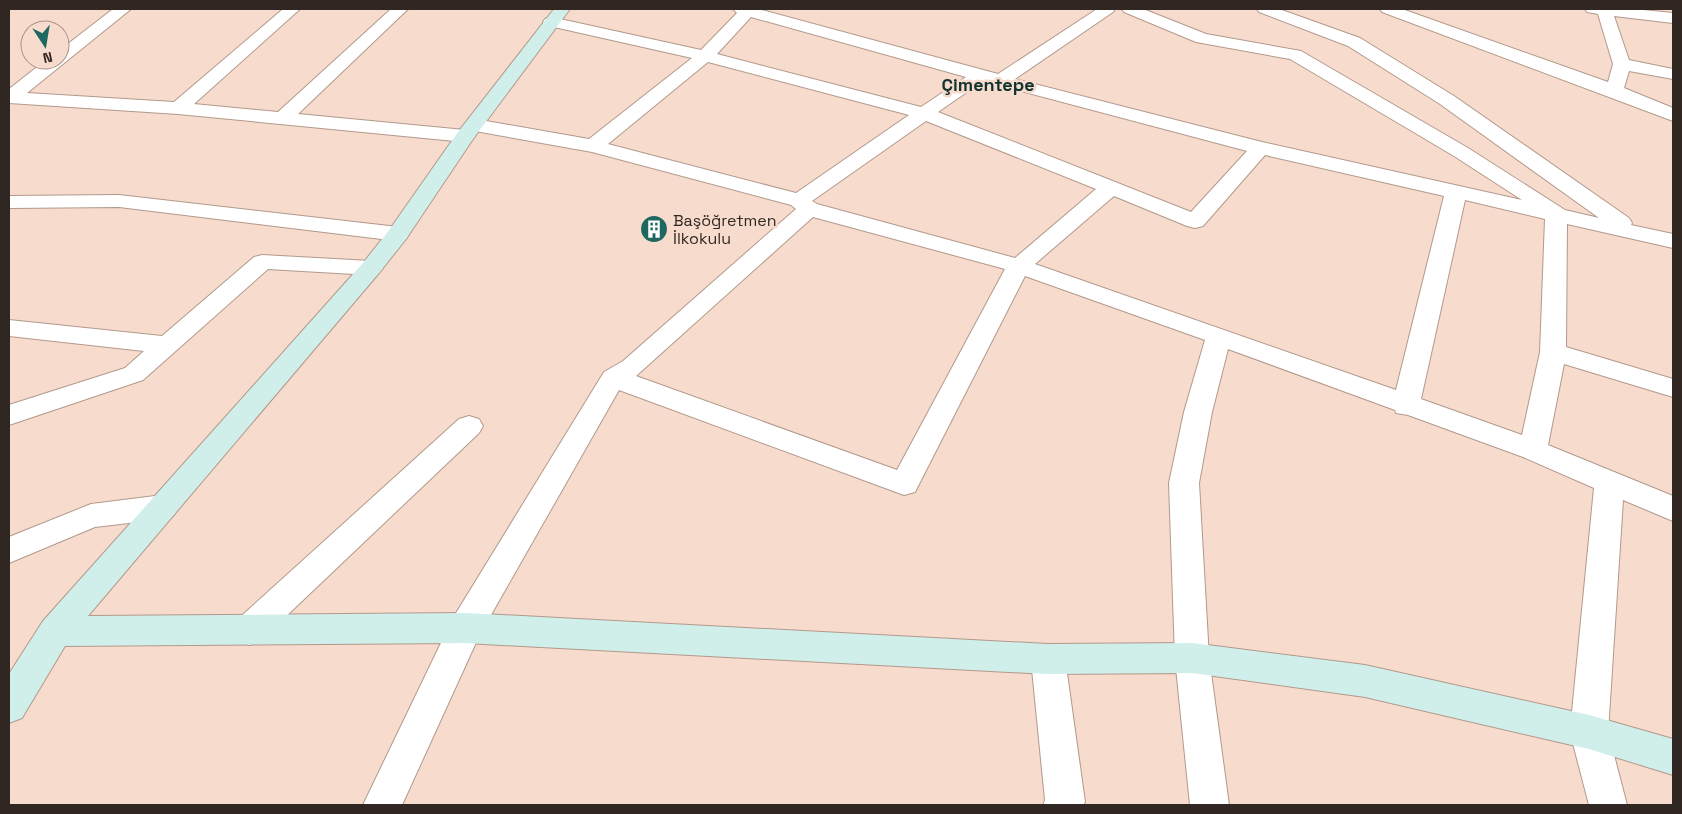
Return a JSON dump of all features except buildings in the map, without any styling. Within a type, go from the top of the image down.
[{"type":"street","points":[[70,50],[123,9]]},
{"type":"street","points":[[178,108],[292,9]]},
{"type":"street","points":[[282,119],[400,9]]},
{"type":"street","points":[[1001,80],[1107,9]]},
{"type":"street","points":[[1130,9],[1202,38],[1295,55],[1461,152],[1556,213]]},
{"type":"street","points":[[1265,9],[1354,42],[1447,100],[1631,230]]},
{"type":"street","points":[[1388,9],[1614,91],[1673,115]]},
{"type":"street","points":[[1614,91],[1622,64],[1600,9],[1673,18]]},
{"type":"street","points":[[593,146],[705,56],[747,10],[980,75],[1260,148],[1556,213],[1673,241]]},
{"type":"street","points":[[9,706],[55,631],[372,268],[398,234],[470,130],[557,15],[923,113],[1195,221],[1260,148]]},
{"type":"street","points":[[1622,64],[1673,74]]},
{"type":"street","points":[[9,97],[44,70]]},
{"type":"street","points":[[382,805],[465,628],[613,378],[632,367],[804,204],[923,113],[980,75]]},
{"type":"street","points":[[9,97],[178,108],[282,119],[470,130],[593,146],[1020,266],[1533,450],[1673,509]]},
{"type":"street","points":[[613,378],[904,484],[1020,266],[1112,187]]},
{"type":"street","points":[[1406,406],[1456,191]]},
{"type":"street","points":[[9,202],[119,201],[398,234]]},
{"type":"street","points":[[1533,450],[1554,352],[1556,213]]},
{"type":"street","points":[[9,415],[134,374],[262,262],[372,268]]},
{"type":"street","points":[[9,328],[167,345]]},
{"type":"street","points":[[1209,805],[1192,658],[1184,483],[1198,412],[1219,336]]},
{"type":"street","points":[[1554,352],[1673,388]]},
{"type":"street","points":[[249,630],[468,426]]},
{"type":"street","points":[[1608,805],[1589,732],[1609,482]]},
{"type":"street","points":[[9,550],[91,516],[163,507]]},
{"type":"street","points":[[55,631],[465,628],[1048,659],[1192,658],[1365,681],[1589,732],[1673,757]]},
{"type":"street","points":[[1048,659],[1065,802],[1063,805]]},
{"type":"place","name":"Başöğretmen İlkokulu","points":[[654,229]]},
{"type":"district","name":"Çimentepe","points":[[988,84]]}]
